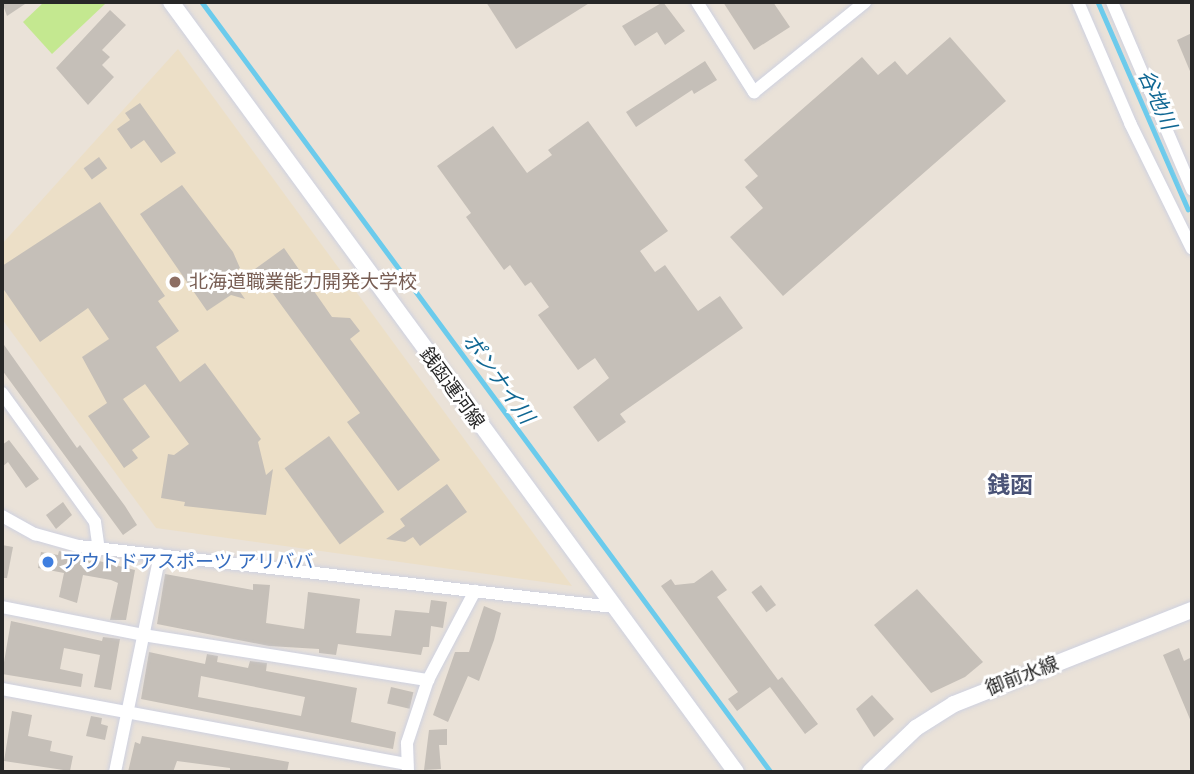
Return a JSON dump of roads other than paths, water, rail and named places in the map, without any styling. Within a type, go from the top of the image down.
[{"type":"street","name":"銭函運河線","points":[[171,2],[736,772]]},
{"type":"street","points":[[697,2],[754,92],[865,2]]},
{"type":"street","points":[[1077,2],[1187,228],[1192,249]]},
{"type":"street","points":[[1112,2],[1192,190]]},
{"type":"street","points":[[2,393],[96,522],[99,549]]},
{"type":"street","points":[[2,516],[35,534],[99,549],[613,607]]},
{"type":"street","points":[[115,772],[160,555]]},
{"type":"street","points":[[2,688],[408,768],[407,743],[428,680],[475,591]]},
{"type":"street","points":[[2,607],[143,635],[428,680]]},
{"type":"street","name":"御前水線","points":[[870,772],[916,728],[954,704],[1192,610]]},
{"type":"waterway","name":"ポンナイ川","points":[[202,2],[771,772]]},
{"type":"waterway","name":"谷地川","points":[[1098,2],[1188,209]]},
{"type":"place","name":"北海道職業能力開発大学校","points":[[175,282]]},
{"type":"place","name":"アウトドアスポーツ アリババ","points":[[48,562]]},
{"type":"district","name":"銭函","points":[[1010,484]]}]
